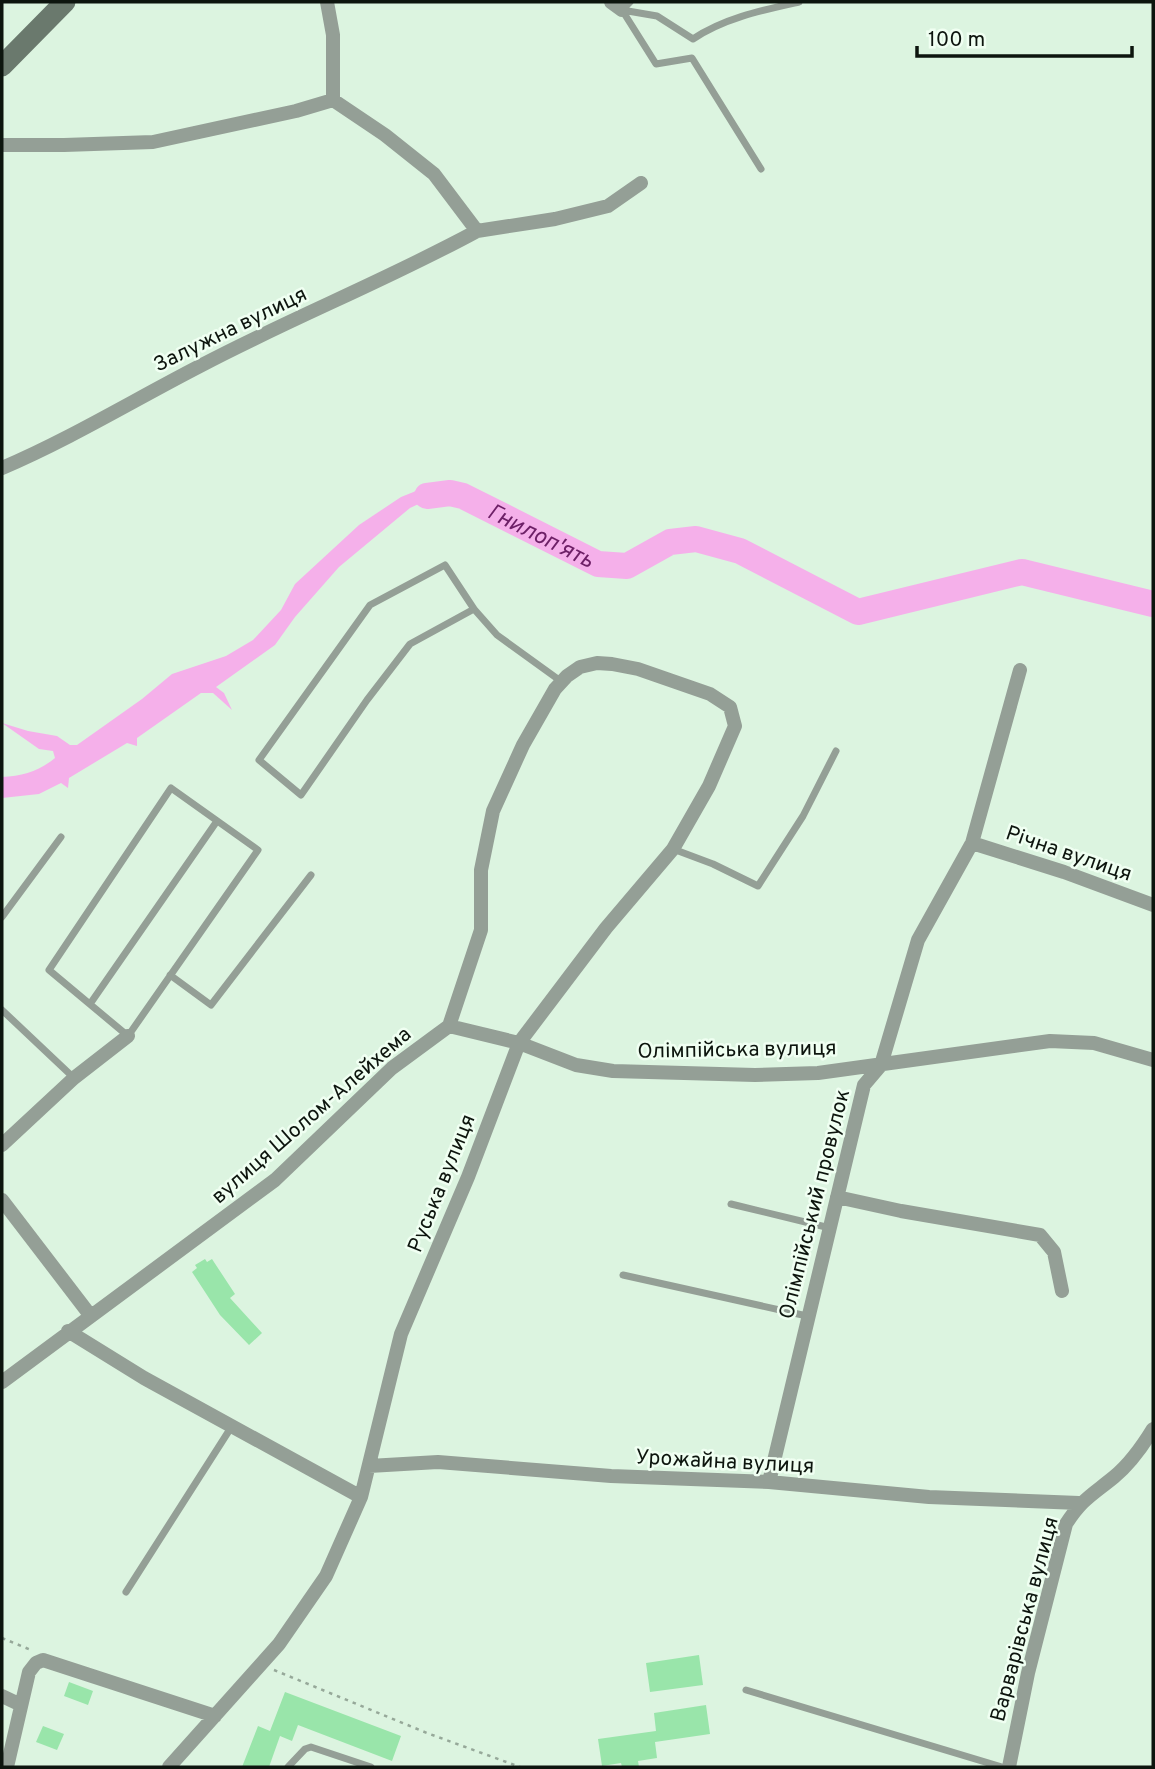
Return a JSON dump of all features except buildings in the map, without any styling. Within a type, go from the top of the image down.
[{"type":"main road","points":[[2,66],[65,2]]},
{"type":"street","points":[[327,2],[333,35],[333,100]]},
{"type":"street","points":[[2,145],[153,142],[296,111],[333,100]]},
{"type":"street","points":[[333,100],[385,135],[434,174],[477,231]]},
{"type":"street","name":"Залужна вулиця","points":[[2,468],[38,453],[202,365],[477,231],[555,219],[608,206],[641,183]]},
{"type":"street","points":[[449,1026],[481,930],[481,870],[493,811],[523,745],[555,689],[580,667],[597,663],[638,669],[710,694],[730,707],[735,726],[731,736],[709,786],[673,849]]},
{"type":"street","name":"Олімпійський провулок","points":[[769,1482],[864,1085],[881,1065],[918,940],[972,843],[1020,670]]},
{"type":"street","name":"Річна вулиця","points":[[972,843],[1065,872],[1153,905]]},
{"type":"street","name":"Руська вулиця","points":[[169,1767],[279,1644],[326,1576],[361,1497],[401,1334],[468,1177],[519,1043],[606,928],[673,849]]},
{"type":"street","name":"Олімпійська вулиця","points":[[449,1026],[519,1043],[576,1065],[612,1071],[818,1073],[1050,1041],[1094,1043],[1153,1060]]},
{"type":"street","name":"вулиця Шолом-Алейхема","points":[[2,1382],[275,1180],[392,1068],[449,1026]]},
{"type":"street","points":[[2,1145],[74,1077],[128,1035]]},
{"type":"street","points":[[838,1196],[901,1211],[1040,1235],[1054,1252],[1062,1291]]},
{"type":"street","points":[[2,1200],[90,1315]]},
{"type":"street","points":[[68,1331],[144,1378],[361,1497]]},
{"type":"street","name":"Варварівська вулиця","points":[[1009,1767],[1028,1673],[1066,1524],[1079,1503],[1116,1475],[1139,1451],[1153,1429]]},
{"type":"street","name":"Урожайна вулиця","points":[[369,1466],[439,1462],[611,1476],[769,1482],[929,1497],[1079,1503]]},
{"type":"street","points":[[8,1767],[29,1672],[36,1662],[43,1660],[215,1716]]},
{"type":"street","points":[[2,1696],[21,1704]]},
{"type":"lane","points":[[693,39],[708,29],[733,20],[799,2]]},
{"type":"lane","points":[[621,5],[657,16],[693,39]]},
{"type":"lane","points":[[621,5],[656,64],[692,58]]},
{"type":"lane","points":[[693,39],[692,58],[761,169]]},
{"type":"lane","points":[[474,609],[410,644],[301,795],[259,760],[370,605],[445,565],[474,609],[497,635],[562,682]]},
{"type":"lane","points":[[673,849],[713,864],[758,886],[803,816],[836,751]]},
{"type":"lane","points":[[171,788],[217,821],[258,850],[128,1035],[49,970],[171,788]]},
{"type":"lane","points":[[90,1004],[217,821]]},
{"type":"lane","points":[[2,917],[61,837]]},
{"type":"lane","points":[[170,975],[211,1005],[311,875]]},
{"type":"lane","points":[[2,1010],[74,1077]]},
{"type":"lane","points":[[731,1205],[830,1228]]},
{"type":"lane","points":[[623,1275],[807,1316]]},
{"type":"lane","points":[[126,1592],[232,1425]]},
{"type":"lane","points":[[746,1690],[1002,1767]]},
{"type":"lane","points":[[288,1767],[304,1749],[311,1747],[371,1767]]},
{"type":"path","points":[[2,1637],[41,1655],[43,1660]]},
{"type":"path","points":[[261,1664],[427,1733],[520,1767]]},
{"type":"shaded area","points":[[434,488],[463,496],[425,501],[410,508],[339,567],[295,617],[275,645],[216,687],[224,693],[232,710],[213,693],[201,693],[137,738],[137,746],[127,743],[69,778],[68,788],[61,783],[39,794],[2,798],[2,777],[30,772],[55,758],[53,751],[39,749],[2,723],[57,736],[70,745],[77,745],[172,674],[226,656],[253,640],[281,610],[295,584],[359,525],[401,497]]},
{"type":"waterway","name":"Гнилоп'ять","points":[[427,496],[450,493],[463,496],[598,564],[627,566],[670,542],[696,539],[740,551],[858,612],[1022,572],[1153,604]]}]
